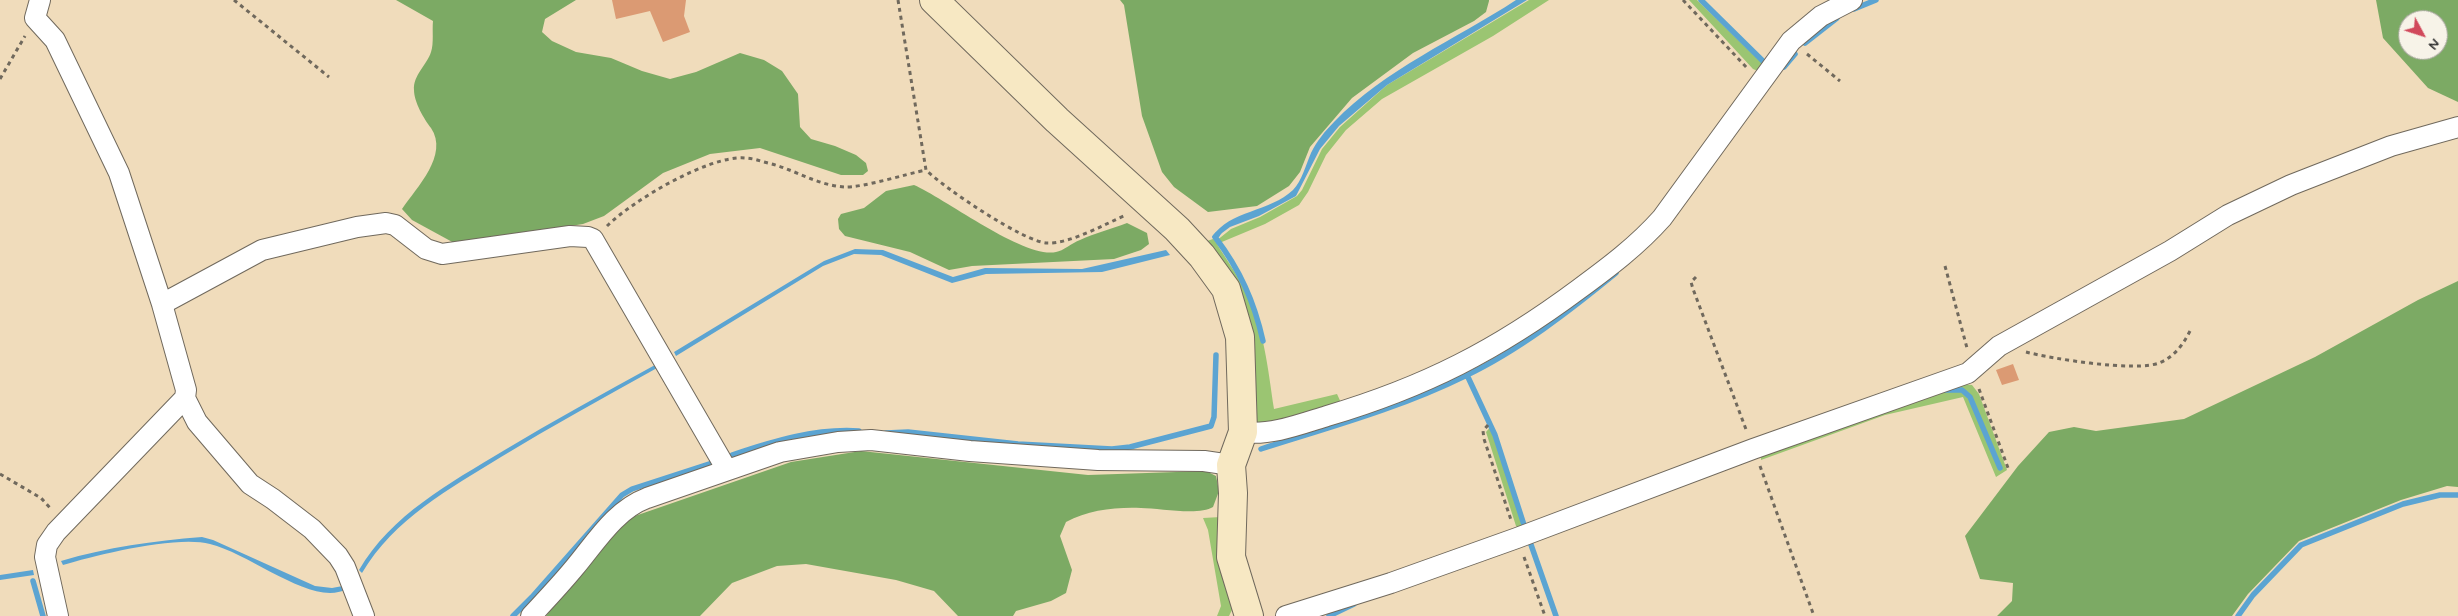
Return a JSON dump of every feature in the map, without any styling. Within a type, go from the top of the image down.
[{"type":"street","points":[[934,0],[1144,200],[1177,229],[1202,256],[1226,289],[1240,336],[1243,432],[1231,465],[1233,493],[1231,557],[1249,616]]},
{"type":"street","points":[[1243,432],[1256,434],[1372,403],[1479,355],[1551,310],[1636,246],[1662,218],[1791,41],[1821,16],[1852,0]]},
{"type":"street","points":[[37,9],[55,40],[119,173],[183,372],[185,398],[197,422],[250,484],[312,529],[338,556],[345,567],[364,616]]},
{"type":"street","points":[[1286,616],[1517,538],[1970,370],[1999,346],[2170,251],[2228,215],[2291,185],[2391,146],[2458,127]]},
{"type":"street","points":[[162,304],[262,250],[386,223],[395,224],[426,250],[442,254],[570,236],[588,237],[593,239],[727,470]]},
{"type":"street","points":[[58,616],[45,557],[47,545],[62,526],[168,413],[185,398]]},
{"type":"street","points":[[531,616],[554,592],[612,522],[628,507],[636,502],[780,452],[838,442],[871,440],[970,452],[1098,460],[1204,461],[1231,465]]},
{"type":"path","points":[[234,0],[328,77]]},
{"type":"path","points":[[898,0],[926,170],[968,203],[1030,237],[1046,243],[1061,241],[1127,214],[1144,200]]},
{"type":"path","points":[[1684,0],[1760,82]]},
{"type":"path","points":[[0,79],[37,9]]},
{"type":"path","points":[[1791,41],[1840,81]]},
{"type":"path","points":[[593,239],[615,218],[659,188],[715,162],[744,158],[770,163],[826,185],[846,187],[926,170]]},
{"type":"path","points":[[1944,266],[1970,358],[1970,370],[2008,468]]},
{"type":"path","points":[[1696,277],[1691,282],[1693,289],[1814,616]]},
{"type":"path","points":[[2022,351],[2057,360],[2091,363],[2157,364],[2178,350],[2190,331]]},
{"type":"path","points":[[1488,425],[1483,431],[1484,439],[1545,616]]},
{"type":"path","points":[[0,474],[41,498],[62,526]]},
{"type":"green space","points":[[396,0],[576,0],[545,19],[542,32],[552,41],[576,52],[611,58],[642,71],[670,79],[696,72],[740,53],[764,60],[782,71],[798,94],[800,127],[811,139],[856,155],[866,163],[868,171],[863,175],[841,175],[760,148],[710,154],[663,173],[604,216],[583,224],[456,244],[412,220],[402,209],[423,181],[434,160],[436,149],[436,138],[414,95],[414,85],[431,52],[433,21]]},
{"type":"green space","points":[[1120,0],[1489,1],[1486,12],[1474,21],[1413,53],[1352,98],[1310,147],[1300,172],[1289,186],[1257,206],[1208,212],[1174,187],[1162,172],[1142,116],[1124,5]]},
{"type":"green space","points":[[1529,0],[1549,0],[1493,36],[1382,99],[1346,130],[1326,155],[1308,192],[1299,205],[1265,224],[1217,244],[1242,284],[1257,318],[1274,409],[1337,394],[1343,407],[1274,428],[1254,422],[1204,242],[1213,239],[1216,241],[1231,229],[1260,217],[1297,196],[1302,190],[1322,149],[1340,127],[1387,85]]},
{"type":"green space","points":[[1689,0],[1697,0],[1766,67],[1760,72],[1753,69]]},
{"type":"green space","points":[[2376,0],[2458,0],[2458,102],[2428,88],[2403,60],[2448,60],[2448,10],[2398,10],[2398,55],[2383,38]]},
{"type":"green space","points":[[914,185],[1005,238],[1042,252],[1056,252],[1065,249],[1077,241],[1127,223],[1147,233],[1149,244],[1141,250],[1114,259],[972,266],[949,270],[910,252],[845,236],[839,229],[838,219],[841,214],[864,208],[886,191]]},
{"type":"green space","points":[[2458,281],[2458,487],[2447,486],[2401,500],[2299,541],[2248,594],[2232,616],[1997,616],[2012,601],[2013,583],[1980,579],[1965,536],[2018,466],[2049,432],[2074,427],[2096,431],[2184,419],[2315,357],[2418,300]]},
{"type":"green space","points":[[1960,384],[1972,385],[1979,394],[2007,470],[1996,477],[1963,397],[1885,415],[1761,460],[1761,454]]},
{"type":"green space","points":[[1492,425],[1527,528],[1518,528],[1516,526],[1486,432]]},
{"type":"green space","points":[[861,451],[1088,475],[1206,471],[1216,476],[1219,491],[1213,507],[1207,510],[1122,508],[1093,512],[1066,522],[1060,536],[1072,570],[1066,593],[1051,601],[1016,611],[1013,616],[958,616],[934,591],[896,580],[806,564],[777,566],[732,583],[700,616],[546,616],[609,537],[632,517],[791,462]]},
{"type":"green space","points":[[1221,517],[1233,608],[1229,616],[1217,616],[1221,606],[1208,530],[1203,518]]},
{"type":"water","points":[[1516,0],[1527,0],[1387,85],[1339,126],[1320,149],[1296,196],[1259,216],[1230,227],[1216,240],[1212,237],[1229,221],[1273,203],[1293,190],[1313,149],[1324,133],[1354,103],[1375,86],[1421,56]]},
{"type":"water","points":[[855,249],[883,250],[953,277],[985,268],[1082,269],[1166,250],[1170,255],[1102,272],[986,274],[952,283],[881,255],[854,254],[823,266],[676,356],[674,352],[824,261]]},
{"type":"water","points":[[655,365],[657,368],[481,469],[424,507],[390,537],[362,573],[359,570],[372,550],[388,533],[423,502],[443,488],[541,429]]},
{"type":"water","points":[[202,537],[213,540],[315,586],[332,588],[348,585],[349,589],[332,593],[302,587],[239,555],[210,544],[196,542],[136,547],[63,565],[61,561],[131,545]]},
{"type":"water","points":[[33,570],[34,575],[0,580],[0,575]]},
{"type":"building","points":[[612,0],[686,0],[684,16],[690,32],[663,42],[650,11],[616,19]]},
{"type":"building","points":[[2013,364],[2019,380],[2002,385],[1996,370]]},
{"type":"waterway","points":[[1701,0],[1769,67]]},
{"type":"waterway","points":[[1854,9],[1876,0]]},
{"type":"waterway","points":[[1805,43],[1837,18]]},
{"type":"waterway","points":[[1784,67],[1795,54]]},
{"type":"waterway","points":[[1217,235],[1215,237],[1245,286],[1263,341]]},
{"type":"waterway","points":[[1261,449],[1390,407],[1465,376],[1505,355],[1581,301],[1616,273]]},
{"type":"waterway","points":[[886,433],[908,432],[1018,444],[1112,449],[1130,447],[1211,426],[1214,417],[1216,355]]},
{"type":"waterway","points":[[1467,375],[1495,435],[1525,528]]},
{"type":"waterway","points":[[1946,390],[1962,390],[1970,397],[2000,468]]},
{"type":"waterway","points":[[732,455],[779,440],[827,432],[859,431]]},
{"type":"waterway","points":[[513,616],[622,495],[632,489],[712,463]]},
{"type":"waterway","points":[[2238,616],[2253,595],[2301,545],[2403,504],[2440,495],[2458,495]]},
{"type":"waterway","points":[[1531,538],[1529,539],[1556,616]]},
{"type":"waterway","points":[[33,581],[43,616]]},
{"type":"waterway","points":[[1329,616],[1354,604]]}]
